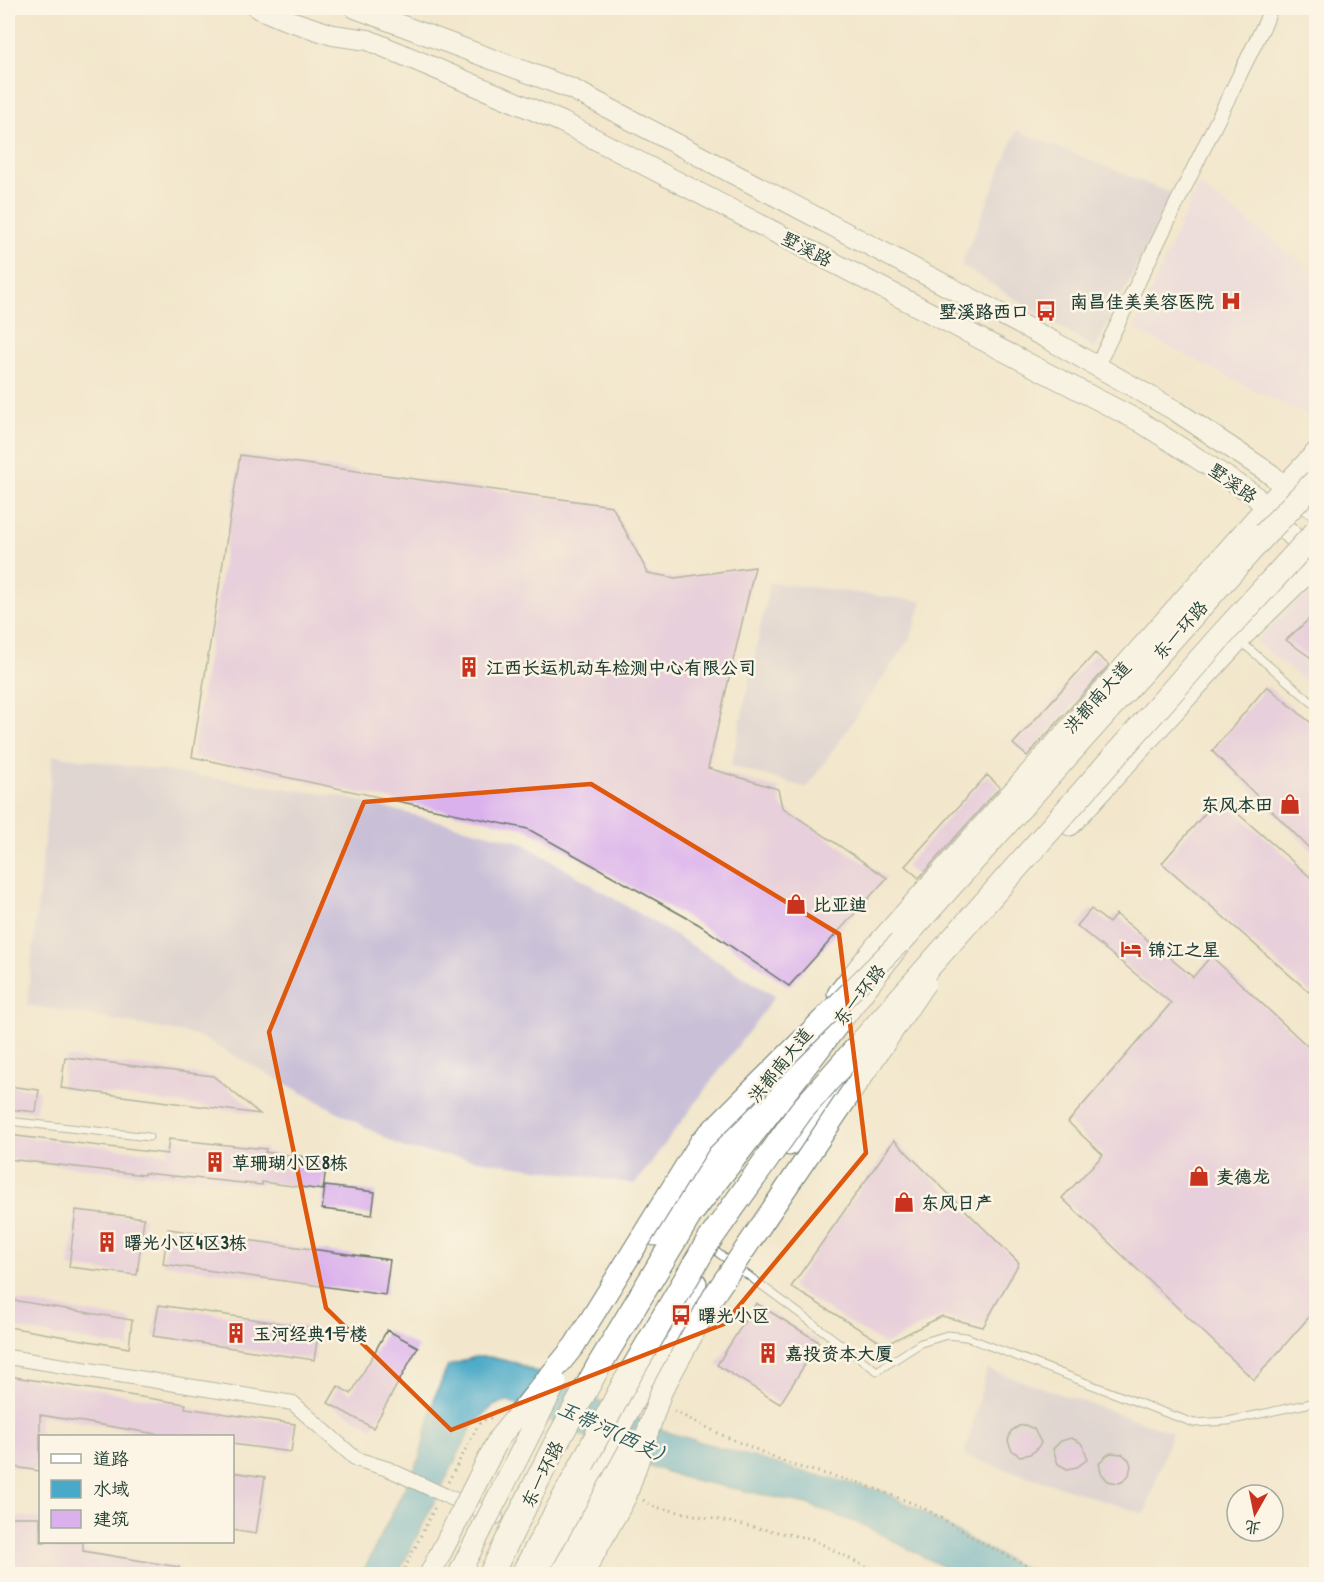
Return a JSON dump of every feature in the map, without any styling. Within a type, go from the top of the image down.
[{"type":"highway","name":"东一环路","points":[[491,1575],[554,1447],[598,1367],[689,1216],[899,943],[1265,534],[1317,481]]},
{"type":"highway","name":"东一环路","points":[[523,1575],[623,1386],[706,1245],[801,1111],[1221,636],[1317,532]]},
{"type":"main road","name":"洪都南大道","points":[[469,1575],[579,1348],[670,1211],[728,1129],[876,946],[1284,487],[1317,453]]},
{"type":"main road","points":[[542,1575],[714,1250],[782,1155],[879,1034],[1238,640],[1317,563]]},
{"type":"main road","points":[[583,1575],[626,1496],[665,1400],[714,1296],[825,1129],[967,923]]},
{"type":"main road","points":[[459,1575],[579,1348],[700,1141],[899,943]]},
{"type":"main road","points":[[430,1575],[500,1438],[579,1348]]},
{"type":"main road","points":[[561,1575],[665,1400]]},
{"type":"street","name":"墅溪路","points":[[258,8],[333,35],[369,40],[562,122],[1139,421],[1253,494],[1317,563]]},
{"type":"street","name":"墅溪路","points":[[359,8],[572,89],[1052,341],[1176,411],[1272,476],[1317,511]]},
{"type":"street","points":[[1097,366],[1266,21],[1270,8]]},
{"type":"street","points":[[8,1357],[292,1403],[356,1459],[388,1469],[498,1518]]},
{"type":"lane","points":[[1238,640],[1317,706]]},
{"type":"lane","points":[[8,1121],[149,1137]]},
{"type":"lane","points":[[714,1250],[877,1371],[921,1343],[947,1335],[966,1337],[1194,1423],[1228,1421],[1317,1402]]},
{"type":"path","points":[[665,1400],[722,1435],[795,1466],[860,1483],[922,1507],[988,1546],[1044,1575]]},
{"type":"highlighted area","points":[[591,784],[839,934],[866,1153],[724,1324],[451,1430],[326,1308],[269,1032],[364,802]]},
{"type":"shaded area","points":[[1017,130],[1173,194],[1095,349],[961,265]]},
{"type":"shaded area","name":"南昌佳美美容医院","points":[[1198,184],[1316,273],[1316,410],[1310,418],[1134,329]]},
{"type":"shaded area","points":[[770,582],[922,601],[912,635],[807,788],[731,766]]},
{"type":"shaded area","points":[[1316,582],[1316,689],[1256,642]]},
{"type":"shaded area","points":[[53,755],[339,796],[521,842],[775,996],[635,1184],[406,1149],[196,1035],[27,1005]]},
{"type":"shaded area","points":[[987,1369],[1172,1432],[1145,1514],[964,1456]]},
{"type":"water","name":"玉带河(西支)","points":[[475,1357],[490,1357],[516,1363],[670,1433],[804,1472],[881,1491],[1035,1574],[957,1574],[865,1526],[807,1504],[684,1478],[636,1461],[508,1401],[493,1406],[473,1425],[398,1574],[362,1574],[420,1457],[435,1396],[448,1366]]},
{"type":"building","name":"江西长运机动车检测中心有限公司","points":[[240,455],[612,506],[648,573],[675,578],[755,567],[708,768],[778,789],[782,807],[887,878],[789,986],[698,924],[528,829],[192,757]]},
{"type":"building","points":[[1317,612],[1317,662],[1286,640]]},
{"type":"building","points":[[1095,653],[1109,665],[1027,756],[1013,744]]},
{"type":"building","name":"东风本田","points":[[1267,686],[1317,728],[1317,856],[1212,751]]},
{"type":"building","points":[[987,775],[1000,787],[919,878],[905,866]]},
{"type":"building","points":[[1219,797],[1317,883],[1317,999],[1162,863]]},
{"type":"building","name":"麦德龙","points":[[1091,909],[1109,923],[1116,914],[1193,977],[1211,956],[1317,1055],[1317,1308],[1254,1380],[1062,1198],[1103,1155],[1068,1122],[1171,1003],[1077,926]]},
{"type":"building","points":[[65,1057],[213,1076],[260,1114],[61,1088]]},
{"type":"building","points":[[8,1086],[39,1090],[36,1112],[8,1109]]},
{"type":"building","points":[[8,1135],[167,1154],[169,1139],[266,1149],[265,1152],[327,1160],[323,1190],[262,1182],[262,1185],[144,1173],[144,1175],[8,1159]]},
{"type":"building","name":"东风日产","points":[[894,1140],[1019,1263],[983,1327],[942,1316],[885,1345],[791,1287]]},
{"type":"building","points":[[325,1186],[375,1192],[372,1215],[322,1209]]},
{"type":"building","name":"曙光小区4区3栋","points":[[76,1210],[144,1218],[137,1275],[69,1267]]},
{"type":"building","points":[[168,1229],[390,1260],[385,1295],[163,1264]]},
{"type":"building","points":[[12,1300],[132,1320],[129,1348],[8,1327]]},
{"type":"building","name":"嘉投资本大厦","points":[[756,1303],[819,1342],[780,1404],[717,1365]]},
{"type":"building","name":"玉河经典1号楼","points":[[159,1305],[319,1329],[314,1360],[153,1336]]},
{"type":"building","points":[[387,1330],[418,1347],[373,1428],[328,1403],[338,1386],[351,1394]]},
{"type":"building","points":[[8,1376],[186,1404],[185,1408],[295,1424],[291,1452],[234,1444],[234,1435],[163,1435],[40,1415],[39,1471],[8,1466]]},
{"type":"building","points":[[1025,1425],[1034,1429],[1041,1443],[1035,1451],[1020,1456],[1012,1451],[1008,1441],[1011,1431]]},
{"type":"building","points":[[1071,1438],[1080,1442],[1088,1459],[1077,1467],[1067,1469],[1058,1464],[1053,1449],[1061,1441]]},
{"type":"building","points":[[1111,1453],[1122,1454],[1131,1465],[1129,1475],[1122,1482],[1108,1481],[1101,1473],[1099,1463]]},
{"type":"building","points":[[234,1472],[265,1477],[256,1534],[234,1530]]},
{"type":"building","points":[[8,1517],[39,1517],[39,1543],[83,1543],[83,1551],[179,1567],[178,1575],[8,1575]]},
{"type":"place","name":"南昌佳美美容医院","points":[[1231,301]]},
{"type":"place","name":"墅溪路西口","points":[[1046,311]]},
{"type":"place","name":"江西长运机动车检测中心有限公司","points":[[469,667]]},
{"type":"place","name":"东风本田","points":[[1290,804]]},
{"type":"place","name":"比亚迪","points":[[796,904]]},
{"type":"place","name":"锦江之星","points":[[1131,949]]},
{"type":"place","name":"草珊瑚小区8栋","points":[[215,1162]]},
{"type":"place","name":"麦德龙","points":[[1199,1176]]},
{"type":"place","name":"东风日产","points":[[904,1202]]},
{"type":"place","name":"曙光小区4区3栋","points":[[107,1242]]},
{"type":"place","name":"曙光小区","points":[[681,1315]]},
{"type":"place","name":"玉河经典1号楼","points":[[236,1333]]},
{"type":"place","name":"嘉投资本大厦","points":[[768,1353]]}]
